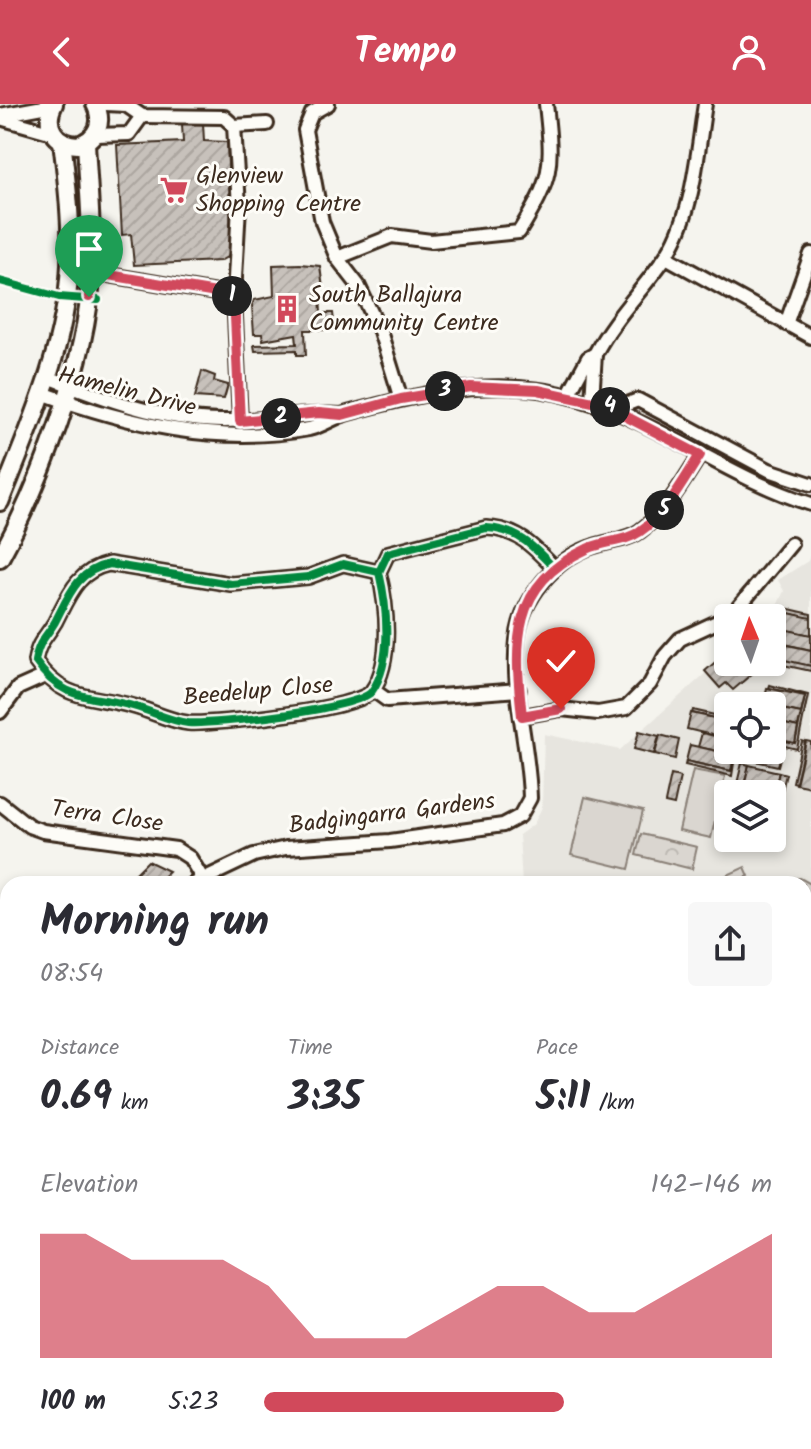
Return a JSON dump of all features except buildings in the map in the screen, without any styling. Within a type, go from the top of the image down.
[{"type":"main road","points":[[0,502],[45,385],[70,267],[58,137],[49,119],[54,104]]},
{"type":"main road","points":[[0,558],[20,521],[67,393],[91,272],[91,139],[100,114],[95,104]]},
{"type":"main road","points":[[58,137],[91,139]]},
{"type":"street","points":[[0,116],[54,104]]},
{"type":"street","points":[[106,104],[126,105],[142,116],[224,117],[234,126],[239,206],[234,296],[240,421]]},
{"type":"street","points":[[328,104],[312,113],[305,130],[322,222],[337,258],[358,285],[380,331],[401,399]]},
{"type":"street","points":[[337,258],[392,236],[431,241],[519,232],[545,189],[552,161],[546,104]]},
{"type":"street","points":[[592,400],[595,354],[623,308],[666,257],[692,187],[705,104]]},
{"type":"street","points":[[0,116],[58,137]]},
{"type":"street","points":[[91,139],[129,134],[142,116]]},
{"type":"street","points":[[234,126],[267,124]]},
{"type":"street","points":[[786,324],[811,254]]},
{"type":"street","points":[[666,257],[811,337]]},
{"type":"street","points":[[91,272],[234,296]]},
{"type":"street","points":[[568,395],[588,358],[595,354]]},
{"type":"street","name":"Hamelin Drive","points":[[45,385],[138,422],[222,436],[309,429],[342,415],[401,399],[471,387],[538,390],[592,400],[615,409],[700,455],[811,504]]},
{"type":"street","name":"Hamelin Drive","points":[[67,393],[170,416],[240,421],[319,413],[342,415]]},
{"type":"street","name":"Hamelin Drive","points":[[615,409],[638,400],[769,470],[811,484]]},
{"type":"street","name":"Badgingarra Gardens","points":[[209,876],[254,855],[286,848],[390,841],[511,821],[527,808],[530,798],[519,690],[518,629],[538,589],[555,569],[590,547],[637,534],[668,506],[700,455]]},
{"type":"street","points":[[519,690],[454,698],[387,700],[373,690],[387,627],[379,572],[388,553],[486,528],[502,528],[526,539],[555,569]]},
{"type":"street","points":[[522,716],[561,709],[598,713],[626,708],[650,684],[665,656],[680,639],[732,615],[791,544]]},
{"type":"street","points":[[0,712],[18,688],[45,676],[35,661],[39,642],[55,622],[74,585],[91,568],[109,564],[231,584],[308,577],[343,564],[379,572]]},
{"type":"street","name":"Beedelup Close","points":[[45,676],[69,693],[95,701],[132,705],[190,723],[331,708],[364,699],[373,690]]},
{"type":"street","name":"Terra Close","points":[[0,803],[29,826],[43,831],[176,849],[190,858],[196,876]]},
{"type":"shaded area","points":[[811,553],[811,876],[522,876],[519,835],[534,824],[542,807],[544,734],[620,750],[714,666],[714,676],[786,676],[786,604],[778,604],[784,591],[778,580],[808,561]]},
{"type":"green space","points":[[693,770],[725,776],[724,780],[714,780],[711,838],[679,831]]},
{"type":"green space","points":[[585,797],[643,811],[629,869],[571,855]]},
{"type":"green space","points":[[641,834],[697,847],[692,869],[636,855]]},
{"type":"green space","points":[[745,867],[749,876],[725,876]]},
{"type":"cycle path","points":[[0,281],[59,297],[98,300]]},
{"type":"cycle path","points":[[379,572],[386,617],[383,665],[372,691],[362,698],[342,704],[255,718],[188,723],[69,691],[46,675],[35,661],[40,644],[75,586],[89,572],[109,564],[231,584],[308,577],[343,564],[379,572],[388,553],[486,528],[516,536],[555,569]]},
{"type":"place","name":"Glenview Shopping Centre","points":[[174,190]]},
{"type":"place","name":"South Ballajura Community Centre","points":[[287,309]]},
{"type":"route","points":[[89,297],[91,272],[234,296],[240,421],[319,413],[342,415],[401,399],[471,387],[500,387],[592,400],[622,412],[700,455],[668,506],[637,534],[590,547],[555,569],[545,578],[521,619],[516,648],[522,716],[561,709]]}]
